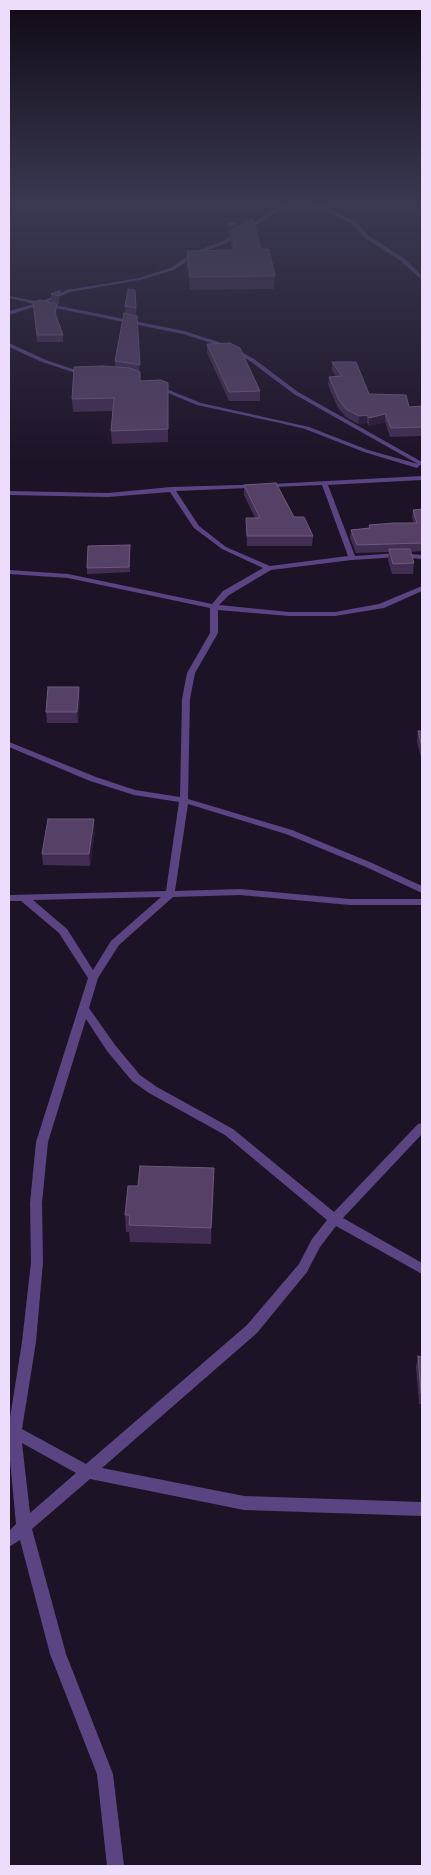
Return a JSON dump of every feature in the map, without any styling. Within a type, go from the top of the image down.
[{"type":"street","points":[[9,313],[41,303],[68,292]]},
{"type":"street","points":[[9,297],[184,333],[229,347],[252,360],[296,393],[422,464]]},
{"type":"street","points":[[9,345],[76,373],[98,376]]},
{"type":"street","points":[[150,384],[199,404],[307,428],[366,451],[422,468]]},
{"type":"street","points":[[9,493],[108,495],[171,489],[422,478]]},
{"type":"street","points":[[324,482],[352,558]]},
{"type":"street","points":[[171,489],[196,527],[224,548],[269,568]]},
{"type":"street","points":[[115,1866],[105,1774],[58,1654],[24,1527],[11,1430],[30,1342],[37,1262],[36,1203],[42,1142],[92,978],[115,943],[170,894],[182,828],[186,698],[191,673],[214,633],[214,607],[226,593],[269,568],[352,558],[398,555],[422,557]]},
{"type":"street","points":[[9,572],[68,576],[214,607],[289,614],[335,614],[381,606],[422,588]]},
{"type":"street","points":[[9,744],[93,779],[134,792],[184,800],[289,832],[369,865],[422,890]]},
{"type":"street","points":[[9,898],[240,892],[350,902],[422,902]]},
{"type":"street","points":[[25,899],[64,931],[92,978]]},
{"type":"street","points":[[84,1009],[111,1048],[136,1078],[153,1090],[229,1132],[334,1219],[422,1269]]},
{"type":"street","points":[[9,1540],[252,1329],[303,1268],[316,1243],[334,1219],[422,1127]]},
{"type":"street","points":[[11,1430],[88,1472],[244,1503],[422,1509]]},
{"type":"building","points":[[60,292],[59,296],[51,294]]},
{"type":"building","points":[[128,292],[135,292],[136,308],[125,306]]},
{"type":"building","points":[[40,300],[57,304],[55,313],[63,335],[37,335],[33,302]]},
{"type":"building","points":[[124,313],[137,316],[140,365],[115,361]]},
{"type":"building","points":[[230,343],[240,348],[260,391],[229,392],[207,344]]},
{"type":"building","points":[[332,362],[356,362],[369,394],[406,395],[409,407],[422,406],[422,427],[391,428],[385,414],[369,418],[367,415],[359,416],[346,409],[339,400],[329,377],[342,376]]},
{"type":"building","points":[[103,366],[130,368],[140,372],[140,381],[161,380],[168,383],[168,429],[111,431],[114,398],[72,399],[74,367]]},
{"type":"building","points":[[276,483],[294,517],[304,517],[313,536],[247,536],[246,518],[260,518],[244,485]]},
{"type":"building","points":[[422,509],[422,543],[357,545],[351,530],[370,528],[369,525],[417,523],[413,510]]},
{"type":"building","points":[[130,545],[129,567],[87,568],[88,546]]},
{"type":"building","points":[[389,549],[410,549],[414,563],[393,564]]},
{"type":"building","points":[[48,687],[79,687],[77,712],[46,712]]},
{"type":"building","points":[[418,731],[422,731],[422,747]]},
{"type":"building","points":[[48,819],[94,819],[89,854],[42,854]]},
{"type":"building","points":[[140,1166],[214,1168],[211,1228],[129,1225],[130,1215],[125,1215],[128,1186],[138,1186]]},
{"type":"building","points":[[418,1356],[422,1357],[422,1394],[421,1393]]}]
